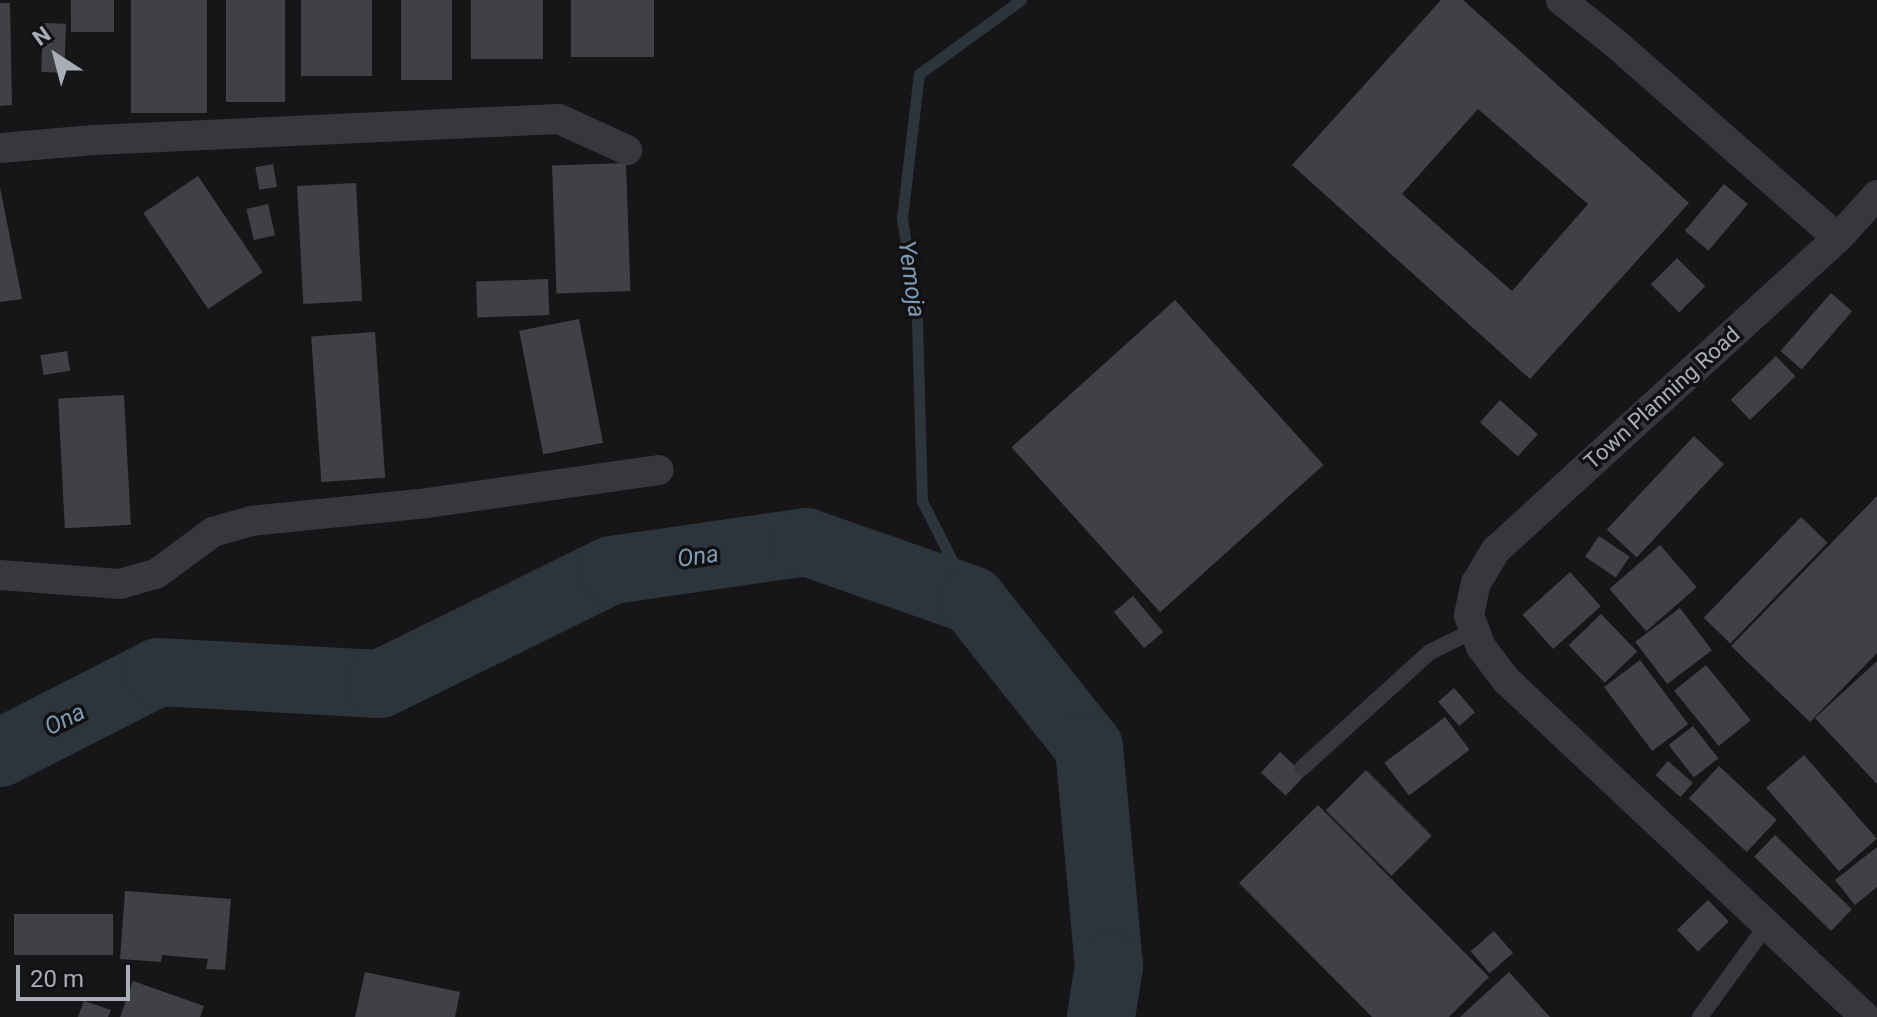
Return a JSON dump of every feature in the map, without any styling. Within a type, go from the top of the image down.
[{"type":"street","points":[[1561,0],[1838,238]]},
{"type":"street","points":[[0,148],[94,140],[559,119],[627,150]]},
{"type":"street","name":"Town Planning Road","points":[[1472,623],[1476,583],[1496,550],[1838,238],[1877,195]]},
{"type":"street","points":[[0,575],[120,584],[156,574],[213,532],[251,521],[427,503],[659,470]]},
{"type":"street","points":[[1472,623],[1481,647],[1506,680],[1865,1017]]},
{"type":"lane","points":[[1302,768],[1430,652],[1472,623]]},
{"type":"lane","points":[[1700,1017],[1766,926]]},
{"type":"building","points":[[71,0],[114,0],[114,32],[71,32]]},
{"type":"building","points":[[131,0],[207,0],[207,113],[131,113]]},
{"type":"building","points":[[226,0],[285,0],[285,102],[226,102]]},
{"type":"building","points":[[301,0],[372,0],[372,76],[301,76]]},
{"type":"building","points":[[401,0],[452,0],[452,80],[401,80]]},
{"type":"building","points":[[471,0],[543,0],[543,59],[471,59]]},
{"type":"building","points":[[571,0],[654,0],[654,57],[571,57]]},
{"type":"building","points":[[1441,0],[1463,0],[1689,203],[1530,379],[1292,165]],"holes":[[[1478,109],[1588,204],[1512,291],[1402,194]]]},
{"type":"building","points":[[0,3],[10,3],[12,105],[0,106]]},
{"type":"building","points":[[43,23],[66,24],[64,73],[41,72]]},
{"type":"building","points":[[626,163],[630,291],[557,294],[552,166]]},
{"type":"building","points":[[273,164],[277,187],[259,190],[255,167]]},
{"type":"building","points":[[198,176],[263,272],[208,309],[143,213]]},
{"type":"building","points":[[356,183],[362,301],[303,304],[297,186]]},
{"type":"building","points":[[1724,184],[1748,204],[1709,251],[1685,231]]},
{"type":"building","points":[[0,187],[22,299],[0,302]]},
{"type":"building","points":[[268,204],[275,235],[254,240],[247,209]]},
{"type":"building","points":[[1677,258],[1705,286],[1679,312],[1651,284]]},
{"type":"building","points":[[548,279],[549,315],[477,317],[476,282]]},
{"type":"building","points":[[1831,293],[1852,311],[1802,369],[1780,351]]},
{"type":"building","points":[[1175,300],[1324,465],[1160,612],[1012,447]]},
{"type":"building","points":[[579,319],[603,443],[543,454],[519,331]]},
{"type":"building","points":[[375,332],[385,478],[321,482],[311,336]]},
{"type":"building","points":[[67,351],[70,371],[43,375],[40,355]]},
{"type":"building","points":[[1776,356],[1795,376],[1750,420],[1731,400]]},
{"type":"building","points":[[124,395],[131,525],[65,528],[58,398]]},
{"type":"building","points":[[1500,400],[1538,434],[1518,456],[1480,422]]},
{"type":"building","points":[[1694,436],[1724,464],[1637,558],[1607,530]]},
{"type":"building","points":[[1877,496],[1877,653],[1810,722],[1731,646]]},
{"type":"building","points":[[1801,517],[1828,543],[1730,643],[1704,618]]},
{"type":"building","points":[[1599,536],[1630,557],[1616,577],[1585,557]]},
{"type":"building","points":[[1660,545],[1697,587],[1646,631],[1609,589]]},
{"type":"building","points":[[1570,572],[1601,606],[1553,649],[1522,615]]},
{"type":"building","points":[[1133,596],[1163,632],[1144,648],[1114,612]]},
{"type":"building","points":[[1680,608],[1712,650],[1667,684],[1635,642]]},
{"type":"building","points":[[1601,614],[1637,651],[1605,683],[1569,645]]},
{"type":"building","points":[[1640,660],[1688,724],[1652,751],[1604,687]]},
{"type":"building","points":[[1877,661],[1877,784],[1815,718]]},
{"type":"building","points":[[1706,665],[1751,720],[1719,746],[1674,691]]},
{"type":"building","points":[[1454,688],[1475,712],[1459,726],[1438,702]]},
{"type":"building","points":[[1445,717],[1470,750],[1409,795],[1384,763]]},
{"type":"building","points":[[1693,726],[1718,758],[1694,777],[1669,745]]},
{"type":"building","points":[[1280,752],[1305,775],[1286,796],[1261,772]]},
{"type":"building","points":[[1804,755],[1877,839],[1839,872],[1766,788]]},
{"type":"building","points":[[1668,761],[1693,783],[1680,797],[1656,775]]},
{"type":"building","points":[[1719,766],[1777,820],[1747,852],[1689,798]]},
{"type":"building","points":[[1366,770],[1432,836],[1391,876],[1326,810]]},
{"type":"building","points":[[1318,805],[1489,977],[1449,1017],[1372,1017],[1239,883]]},
{"type":"building","points":[[1775,835],[1852,909],[1831,931],[1754,857]]},
{"type":"building","points":[[1877,847],[1877,887],[1855,905],[1835,880]]},
{"type":"building","points":[[125,891],[231,899],[225,970],[206,969],[208,959],[162,955],[161,962],[120,959]]},
{"type":"building","points":[[1708,900],[1729,922],[1698,951],[1677,930]]},
{"type":"building","points":[[14,914],[113,914],[113,955],[14,955]]},
{"type":"building","points":[[1494,931],[1513,953],[1490,973],[1471,951]]},
{"type":"building","points":[[365,972],[460,992],[455,1017],[355,1017]]},
{"type":"building","points":[[1509,972],[1550,1017],[1460,1017]]},
{"type":"building","points":[[133,981],[204,1006],[200,1017],[120,1017]]},
{"type":"building","points":[[84,1001],[111,1010],[108,1017],[78,1017]]},
{"type":"waterway","name":"Yemoja","points":[[972,600],[922,501],[917,318],[902,218],[919,74],[1021,0]]},
{"type":"waterway","name":"Ona","points":[[0,753],[158,672],[380,684],[612,570],[806,542],[972,600],[1089,747],[1109,966],[1101,1017]]}]
